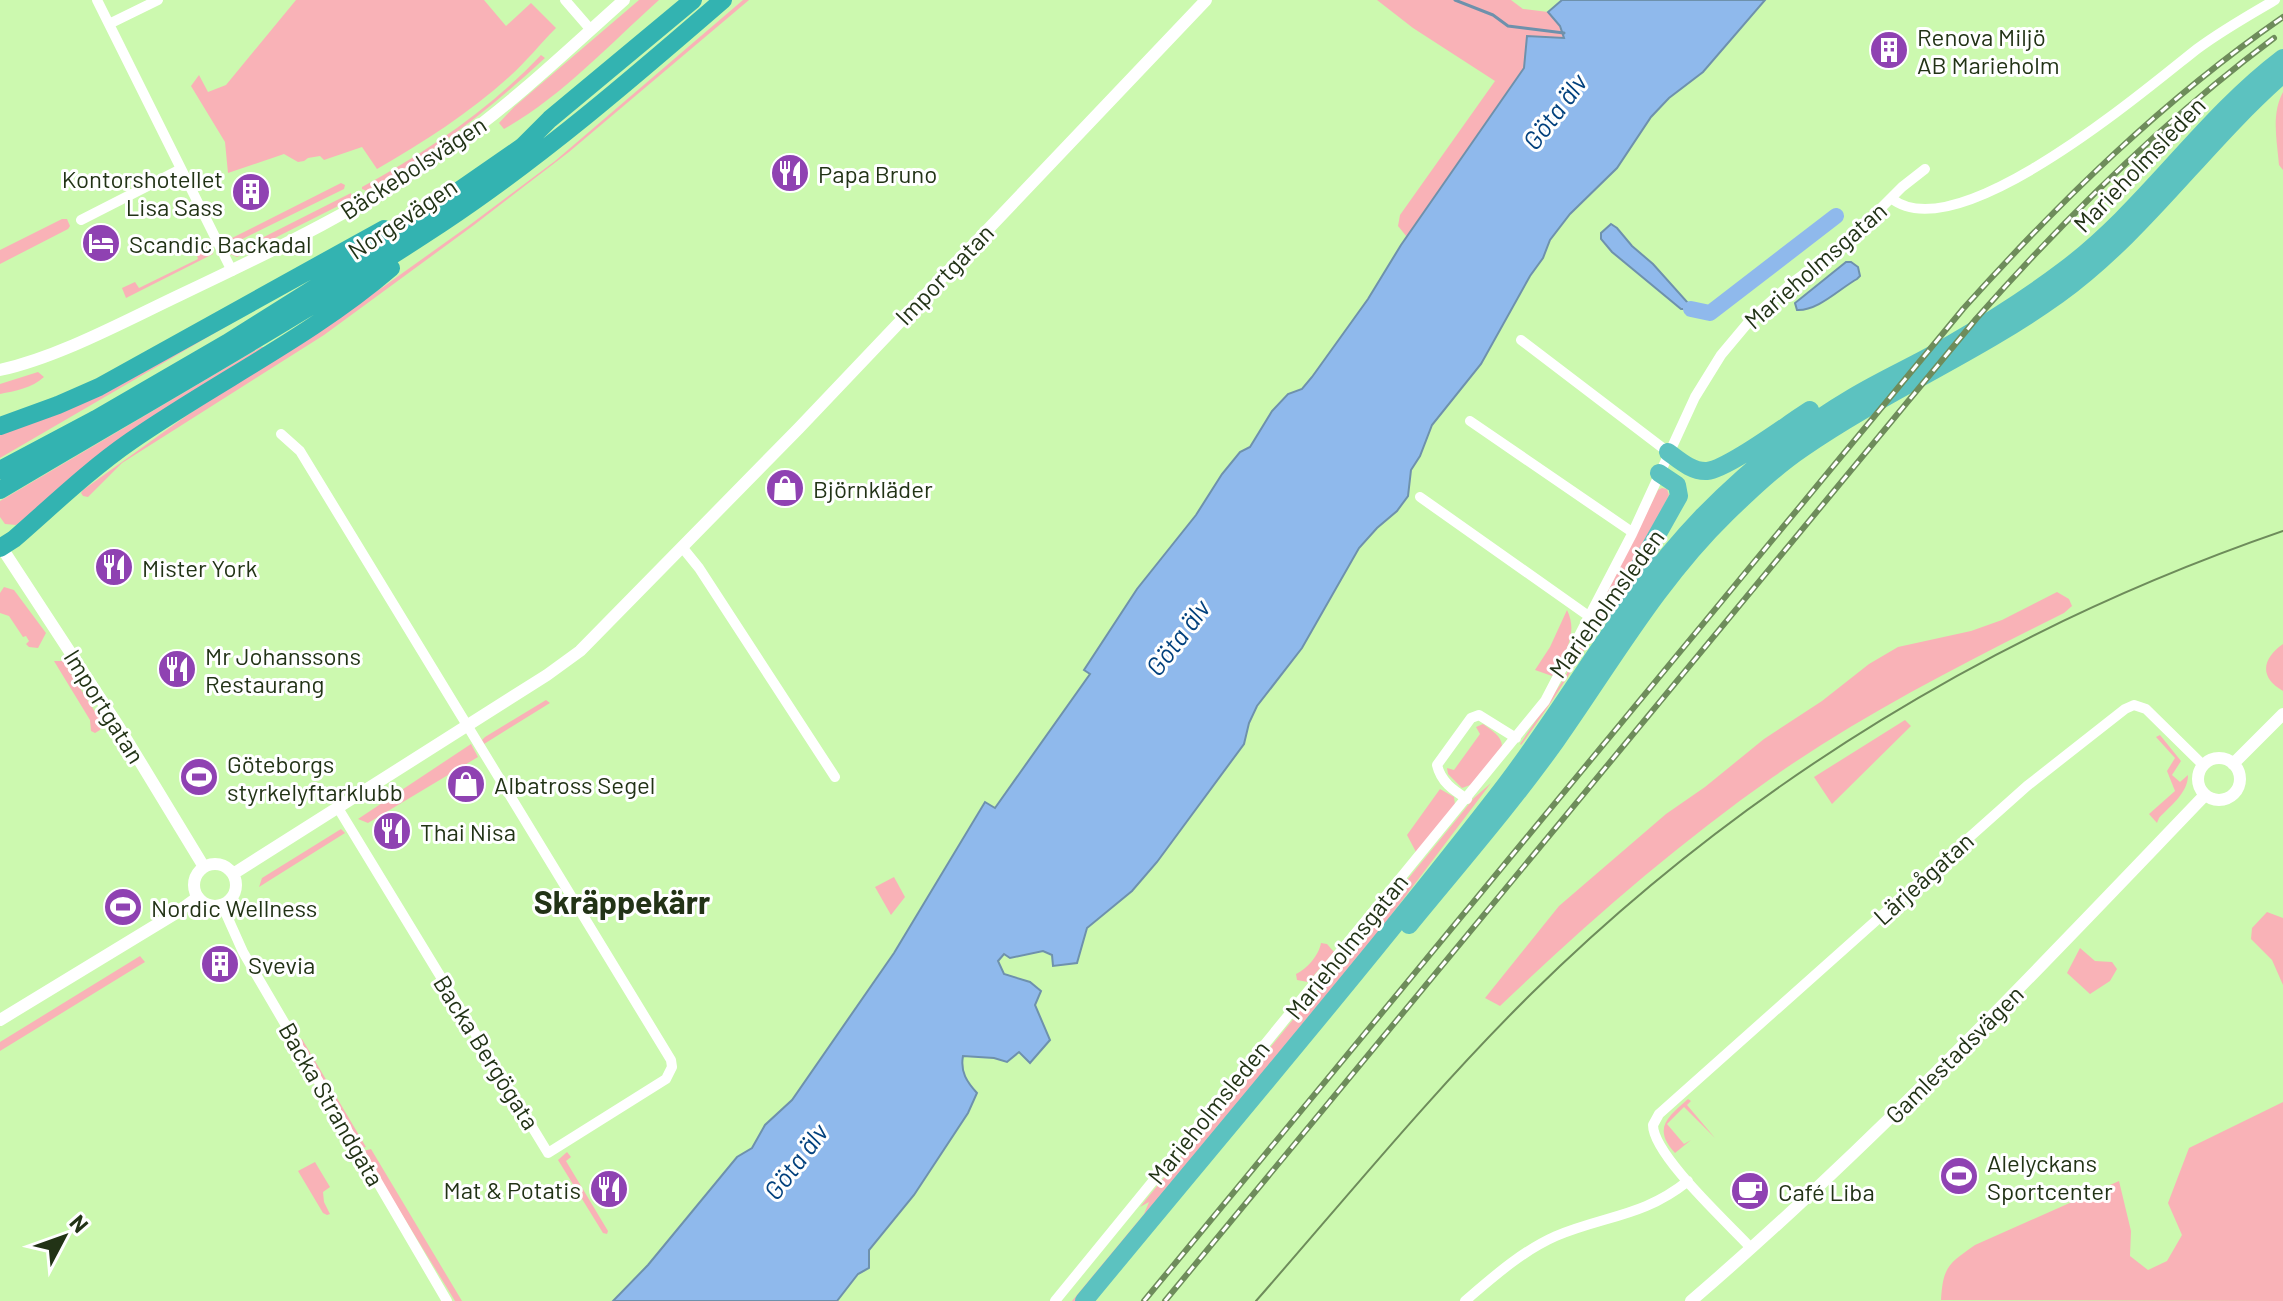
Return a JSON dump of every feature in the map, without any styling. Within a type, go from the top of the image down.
[{"type":"highway","name":"Norgevägen","points":[[0,470],[227,343],[356,262],[522,147],[550,119],[693,0]]},
{"type":"highway","name":"Norgevägen","points":[[0,490],[234,354],[445,221],[526,161],[723,0]]},
{"type":"highway","name":"Marieholmsleden","points":[[1084,1301],[1499,793],[1661,564],[1702,517],[1780,446],[1827,413],[1943,349],[2039,288],[2090,249],[2130,213],[2232,103],[2276,74]]},
{"type":"highway","name":"Marieholmsleden","points":[[1100,1301],[1508,804],[1563,731],[1669,578],[1724,516],[1800,450],[2000,333],[2082,277],[2143,220],[2276,74]]},
{"type":"highway","points":[[0,426],[99,387],[433,200],[467,185]]},
{"type":"highway","points":[[1,547],[90,471],[131,441],[336,309],[387,271],[445,221]]},
{"type":"highway","points":[[1668,452],[1693,469],[1709,471],[1873,372],[1943,349]]},
{"type":"highway","points":[[1583,671],[1679,496],[1677,485],[1659,473]]},
{"type":"street","points":[[97,0],[232,271]]},
{"type":"street","points":[[565,0],[591,30]]},
{"type":"street","name":"Bäckebolsvägen","points":[[0,370],[15,367],[99,333],[232,271],[360,204],[455,144],[500,111],[624,0]]},
{"type":"street","name":"Importgatan","points":[[233,874],[580,651],[1206,0]]},
{"type":"street","points":[[1891,198],[1916,207],[1942,206],[2006,183],[2099,128],[2200,47],[2275,0]]},
{"type":"street","points":[[109,24],[154,1]]},
{"type":"street","points":[[81,220],[181,169]]},
{"type":"street","name":"Marieholmsgatan","points":[[1055,1301],[1467,799],[1551,691],[1632,532],[1702,384],[1740,330],[1793,282],[1845,244],[1925,169]]},
{"type":"street","points":[[1521,340],[1668,452]]},
{"type":"street","points":[[1470,421],[1632,532]]},
{"type":"street","points":[[281,434],[300,451],[467,726]]},
{"type":"street","points":[[1420,497],[1590,617]]},
{"type":"street","name":"Importgatan","points":[[1,547],[119,727],[204,867]]},
{"type":"street","points":[[682,547],[699,568],[835,777]]},
{"type":"street","name":"Lärjeågatan","points":[[1688,1181],[1658,1144],[1653,1125],[1659,1114],[2056,762],[2134,705],[2146,709],[2203,765]]},
{"type":"street","points":[[2205,795],[2198,779],[2203,765],[2218,758],[2233,764],[2283,714]]},
{"type":"street","points":[[1467,799],[1449,787],[1439,774],[1437,765],[1471,718],[1479,715],[1516,738]]},
{"type":"street","name":"Backa Bergögata","points":[[338,808],[548,1153],[666,1079],[672,1067],[671,1060],[467,726]]},
{"type":"street","name":"Gamlestadsvägen","points":[[1691,1301],[1918,1090],[2205,795],[2220,800],[2234,793],[2240,780],[2233,764]]},
{"type":"street","points":[[220,864],[233,874],[235,892],[230,900],[222,905],[209,905],[198,897],[195,881],[204,867],[220,864]]},
{"type":"street","points":[[0,1020],[198,897]]},
{"type":"street","name":"Backa Strandgata","points":[[222,905],[243,952],[447,1301]]},
{"type":"street","points":[[1465,1301],[1504,1267],[1552,1238],[1575,1228],[1642,1210],[1688,1181],[1751,1248]]},
{"type":"shaded area","points":[[296,0],[484,0],[506,26],[531,3],[556,28],[515,71],[478,103],[429,138],[377,169],[362,147],[324,160],[320,156],[298,162],[284,154],[228,173],[225,142],[191,86],[199,75],[208,92],[226,85]]},
{"type":"shaded area","points":[[639,0],[659,0],[565,86],[504,129],[499,123],[514,107]]},
{"type":"shaded area","points":[[743,0],[749,0],[569,152],[474,225],[324,335],[122,463],[88,497],[83,496],[83,490],[186,416],[383,287],[555,161]]},
{"type":"shaded area","points":[[1377,0],[1511,0],[1523,9],[1548,12],[1560,26],[1564,38],[1527,36],[1524,68],[1407,237],[1398,226],[1400,215],[1495,81],[1413,28]]},
{"type":"shaded area","points":[[541,55],[545,58],[460,130],[391,177],[367,191],[362,189],[457,128],[500,94]]},
{"type":"shaded area","points":[[2283,92],[2283,170],[2279,165],[2276,128],[2277,109]]},
{"type":"shaded area","points":[[341,183],[345,185],[344,189],[228,246],[230,239]]},
{"type":"shaded area","points":[[351,193],[352,199],[237,257],[230,254]]},
{"type":"shaded area","points":[[67,219],[68,229],[0,264],[0,250]]},
{"type":"shaded area","points":[[211,245],[213,254],[126,298],[122,288],[135,282],[139,288],[198,259],[196,252]]},
{"type":"shaded area","points":[[256,309],[0,458],[0,433]]},
{"type":"shaded area","points":[[264,347],[16,525],[5,524],[0,517],[0,501]]},
{"type":"shaded area","points":[[38,372],[44,377],[34,384],[0,394],[0,384]]},
{"type":"shaded area","points":[[1667,489],[1669,495],[1618,591],[1582,654],[1521,745],[1564,679],[1658,490]]},
{"type":"shaded area","points":[[4,587],[14,590],[46,633],[38,648],[29,647],[26,636],[23,637],[9,616],[0,613],[0,593]]},
{"type":"shaded area","points":[[2057,592],[2069,599],[2072,606],[2064,613],[1916,690],[1807,754],[1737,803],[1667,858],[1565,945],[1500,1006],[1485,998],[1559,906],[1666,814],[1869,664],[1898,647],[1971,631],[2002,620]]},
{"type":"shaded area","points":[[1567,610],[1571,636],[1561,660],[1552,676],[1535,670],[1550,647]]},
{"type":"shaded area","points":[[2283,644],[2283,691],[2270,680],[2266,668],[2271,655]]},
{"type":"shaded area","points":[[54,661],[63,661],[102,723],[95,733],[91,731],[90,720]]},
{"type":"shaded area","points":[[546,700],[550,703],[484,744],[482,740],[485,737]]},
{"type":"shaded area","points":[[1905,720],[1911,726],[1832,804],[1814,777]]},
{"type":"shaded area","points":[[1483,724],[1498,736],[1502,746],[1473,784],[1462,788],[1448,774],[1447,768],[1454,770],[1480,734],[1476,727]]},
{"type":"shaded area","points":[[2160,735],[2181,761],[2172,775],[2180,782],[2188,775],[2182,793],[2157,823],[2149,814],[2175,791],[2167,771],[2175,758],[2156,737]]},
{"type":"shaded area","points":[[471,744],[478,757],[368,823],[358,819]]},
{"type":"shaded area","points":[[1491,783],[1380,930],[1072,1301],[1144,1214],[1149,1202],[1140,1207],[1474,798]]},
{"type":"shaded area","points":[[1440,789],[1454,797],[1455,805],[1416,852],[1407,835]]},
{"type":"shaded area","points":[[341,829],[345,833],[259,887],[262,878]]},
{"type":"shaded area","points":[[894,877],[905,897],[891,915],[875,887]]},
{"type":"shaded area","points":[[2267,912],[2283,918],[2283,985],[2272,960],[2251,939],[2252,928]]},
{"type":"shaded area","points":[[1321,943],[1327,944],[1334,952],[1308,982],[1297,980],[1296,974],[1312,961]]},
{"type":"shaded area","points":[[2080,948],[2095,961],[2112,962],[2117,969],[2110,981],[2090,994],[2067,973]]},
{"type":"shaded area","points":[[140,956],[145,962],[0,1051],[0,1042]]},
{"type":"shaded area","points":[[299,1039],[302,1039],[366,1147],[362,1148]]},
{"type":"shaded area","points":[[1688,1099],[1691,1101],[1687,1105],[1715,1138],[1684,1107],[1667,1124],[1684,1144],[1691,1140],[1675,1153],[1665,1137],[1665,1123]]},
{"type":"shaded area","points":[[2283,1102],[2283,1301],[1941,1300],[1943,1280],[1949,1267],[1975,1245],[2119,1181],[2131,1231],[2130,1256],[2148,1270],[2167,1261],[2182,1235],[2168,1203],[2189,1148]]},
{"type":"shaded area","points":[[371,1149],[462,1301],[455,1301],[363,1151]]},
{"type":"shaded area","points":[[567,1152],[571,1157],[566,1161],[607,1234],[603,1233],[558,1160]]},
{"type":"shaded area","points":[[315,1162],[330,1187],[323,1192],[330,1214],[327,1215],[298,1171]]},
{"type":"water","name":"Göta älv","points":[[1562,0],[1765,0],[1703,72],[1669,98],[1651,117],[1617,168],[1570,214],[1550,240],[1543,258],[1481,364],[1432,425],[1411,470],[1408,496],[1359,548],[1302,648],[1257,706],[1244,744],[1157,862],[1132,891],[1087,928],[1077,963],[1053,966],[1052,955],[1043,951],[1010,958],[1004,954],[998,961],[1004,974],[1030,982],[1041,991],[1035,1005],[1050,1040],[1030,1063],[1019,1052],[1007,1062],[963,1056],[965,1076],[977,1093],[968,1113],[914,1195],[869,1250],[869,1268],[858,1274],[837,1301],[613,1301],[648,1265],[737,1157],[752,1148],[765,1125],[792,1100],[894,953],[985,802],[995,808],[1090,674],[1084,670],[1137,589],[1196,515],[1222,474],[1240,452],[1250,447],[1272,411],[1288,394],[1302,389],[1368,299],[1401,245],[1524,68],[1527,36],[1564,38],[1560,26],[1548,12]]},
{"type":"water","points":[[1611,224],[1653,264],[1691,309],[1681,309],[1612,252],[1601,239],[1601,233]]},
{"type":"water","points":[[1846,262],[1858,267],[1860,276],[1857,279],[1813,307],[1797,310],[1795,303]]},
{"type":"waterway","points":[[1455,0],[1493,15],[1508,26],[1564,33]]},
{"type":"waterway","points":[[1691,309],[1710,313],[1836,216]]},
{"type":"tram line","points":[[1256,1301],[1391,1145],[1531,994],[1613,918],[1699,847],[1788,781],[1881,720],[1977,665],[2076,615],[2178,570],[2283,531]]},
{"type":"railway","points":[[1144,1301],[1963,309],[2037,229],[2114,154],[2196,82],[2283,17]]},
{"type":"railway","points":[[1165,1301],[1976,319],[2081,206],[2155,136],[2274,38]]},
{"type":"place","name":"Renova Miljö AB Marieholm","points":[[1889,50]]},
{"type":"place","name":"Papa Bruno","points":[[790,173]]},
{"type":"place","name":"Kontorshotellet Lisa Sass","points":[[251,192]]},
{"type":"place","name":"Scandic Backadal","points":[[101,243]]},
{"type":"place","name":"Björnkläder","points":[[785,488]]},
{"type":"place","name":"Mister York","points":[[114,567]]},
{"type":"place","name":"Mr Johanssons Restaurang","points":[[177,669]]},
{"type":"place","name":"Göteborgs styrkelyftarklubb","points":[[199,777]]},
{"type":"place","name":"Albatross Segel","points":[[466,784]]},
{"type":"place","name":"Thai Nisa","points":[[392,831]]},
{"type":"place","name":"Nordic Wellness","points":[[123,907]]},
{"type":"place","name":"Svevia","points":[[220,964]]},
{"type":"place","name":"Alelyckans Sportcenter","points":[[1959,1176]]},
{"type":"place","name":"Mat & Potatis","points":[[609,1189]]},
{"type":"place","name":"Café Liba","points":[[1750,1191]]},
{"type":"district","name":"Skräppekärr","points":[[622,901]]}]
